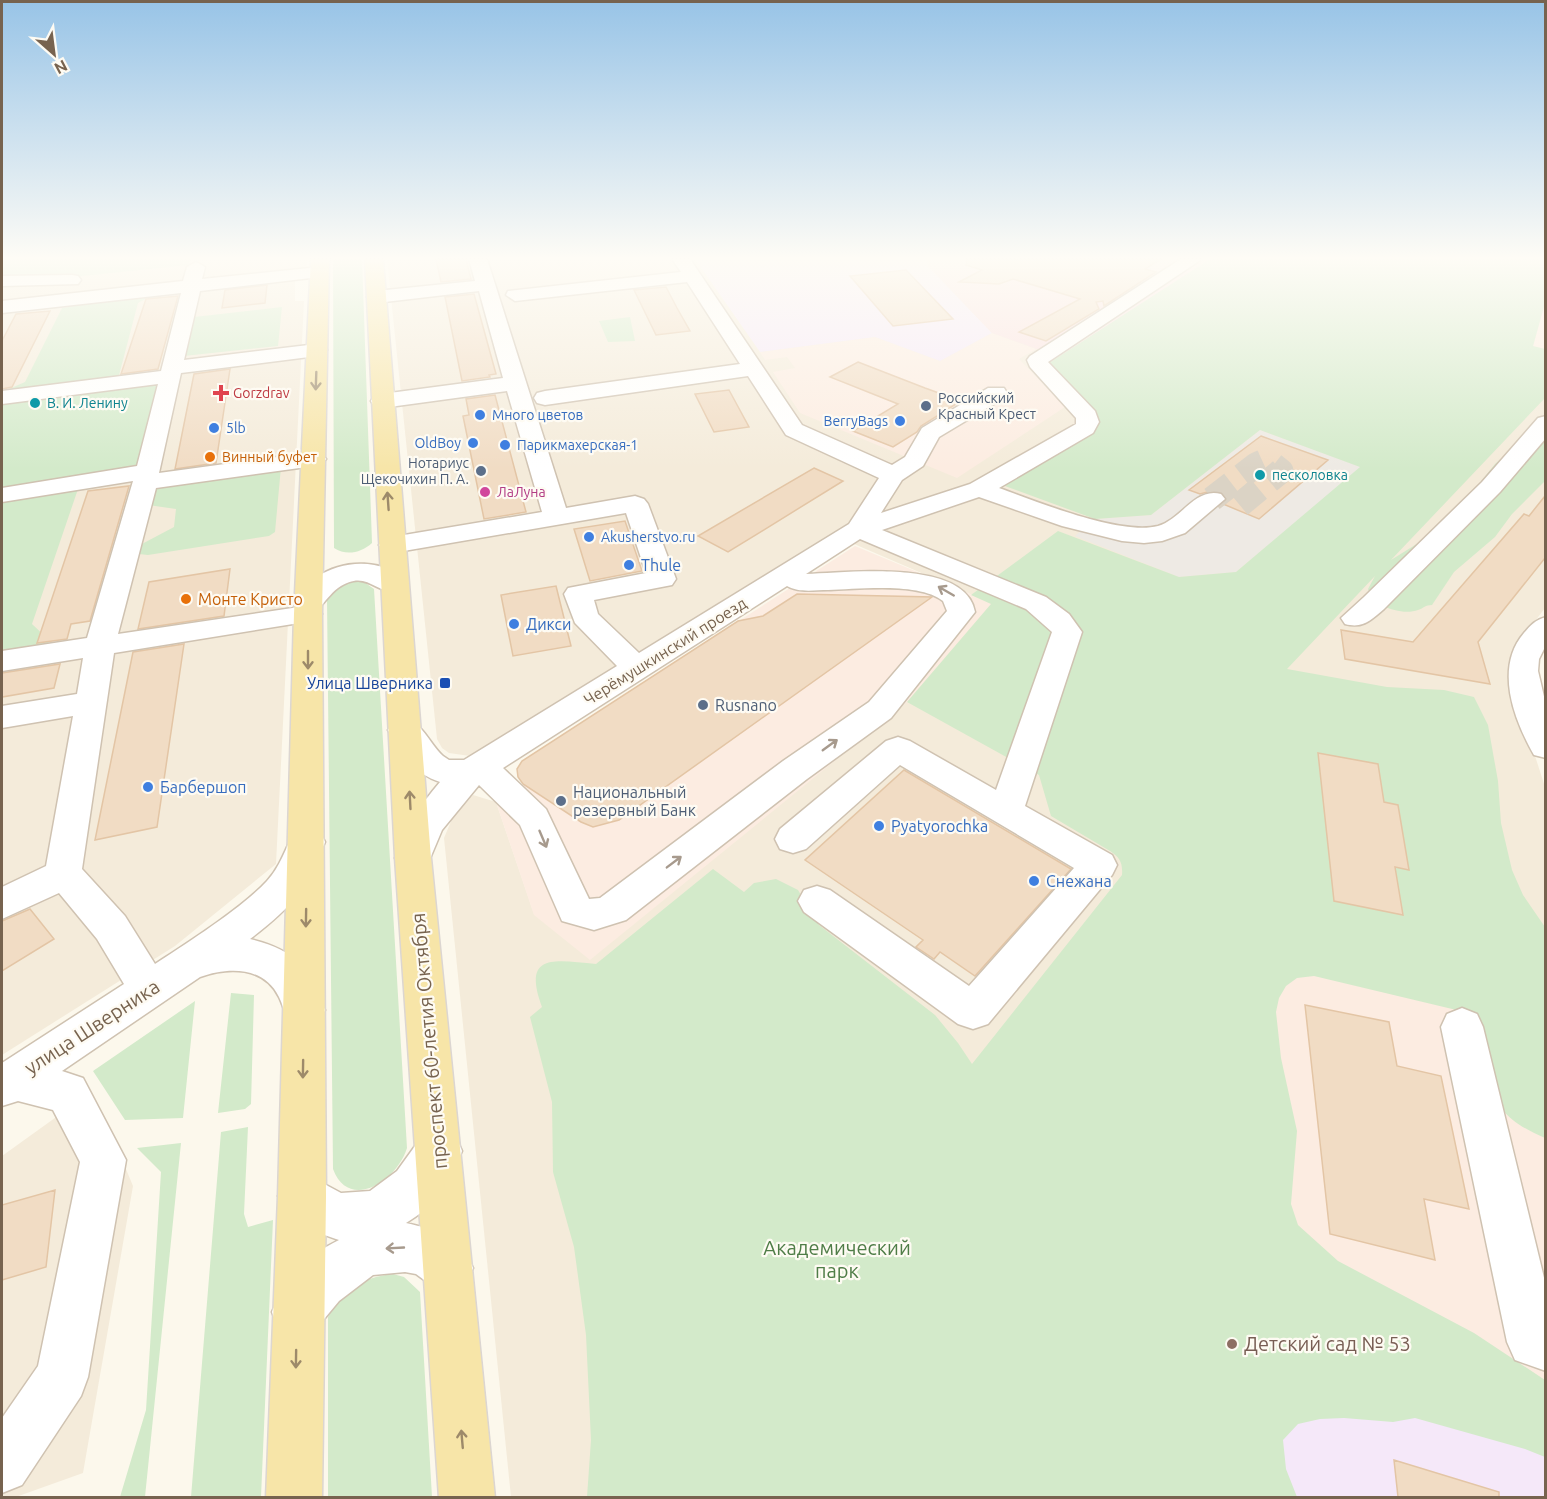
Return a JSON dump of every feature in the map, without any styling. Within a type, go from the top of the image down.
[{"type":"main road","points":[[294,1497],[297,1313],[302,1196],[309,608],[318,329]]},
{"type":"main road","name":"проспект 60-летия Октября","points":[[378,329],[393,585],[413,858],[467,1497]]},
{"type":"street","points":[[63,874],[100,646],[146,477],[179,329]]},
{"type":"street","points":[[499,329],[556,517]]},
{"type":"street","points":[[726,329],[794,429],[893,475]]},
{"type":"street","points":[[858,530],[980,489],[1085,428],[1088,422],[1087,416],[1040,368],[1037,360],[1083,329]]},
{"type":"street","points":[[2,397],[317,350]]},
{"type":"street","points":[[545,398],[753,369]]},
{"type":"street","points":[[382,401],[515,383]]},
{"type":"street","points":[[858,530],[893,475],[915,460],[930,433],[996,393]]},
{"type":"street","points":[[1355,618],[1374,603],[1491,487],[1545,423]]},
{"type":"street","points":[[2,495],[314,459]]},
{"type":"street","points":[[980,489],[1039,511],[1078,532],[1121,545],[1179,542],[1198,536],[1223,504]]},
{"type":"street","points":[[312,550],[323,559],[357,560],[378,552],[391,542],[635,504],[662,579],[578,594],[585,617],[637,668]]},
{"type":"street","points":[[858,530],[1036,603],[1059,620],[1067,632],[1006,812]]},
{"type":"street","name":"Черёмушкинский проезд","points":[[413,858],[420,834],[435,810],[476,769],[637,668],[794,578],[858,530]]},
{"type":"street","points":[[2,662],[309,608],[316,590],[330,579],[349,573],[385,576],[393,585]]},
{"type":"street","points":[[404,730],[425,759],[438,771],[457,774],[476,769],[534,818],[575,910],[591,916],[613,909],[795,770],[880,710],[961,612],[960,603],[953,593],[930,584],[794,578]]},
{"type":"street","points":[[1545,626],[1528,648],[1523,662],[1523,681],[1545,747]]},
{"type":"street","points":[[2,717],[90,702]]},
{"type":"street","points":[[794,839],[897,749],[1099,866],[973,1011],[817,901]]},
{"type":"street","name":"улица Шверника","points":[[7,1083],[182,968],[281,891],[294,872],[307,842]]},
{"type":"street","points":[[2,904],[63,874]]},
{"type":"street","points":[[63,874],[88,896],[129,954],[147,990]]},
{"type":"street","name":"улица Шверника","points":[[182,968],[206,957],[230,953],[255,958],[276,966],[293,982],[304,1010]]},
{"type":"street","points":[[1462,1027],[1533,1342],[1545,1345]]},
{"type":"street","points":[[2,1465],[62,1377],[104,1160],[67,1093],[7,1083]]},
{"type":"street","points":[[302,1196],[317,1210],[338,1218],[362,1217],[387,1209],[410,1194],[428,1174],[439,1151]]},
{"type":"street","points":[[297,1313],[317,1285],[344,1264],[372,1250],[401,1246],[427,1252],[448,1268]]},
{"type":"shaded area","points":[[2,329],[303,329],[276,864],[175,946],[2,1055]]},
{"type":"shaded area","points":[[394,329],[1545,329],[1545,608],[1519,642],[1511,658],[1509,675],[1546,790],[1545,1497],[511,1497],[444,838],[452,819],[473,795],[496,802],[534,914],[991,603],[831,534],[483,752],[470,756],[449,753],[442,748],[437,739]]},
{"type":"shaded area","points":[[744,329],[988,329],[992,333],[940,361],[875,337],[760,352]]},
{"type":"shaded area","points":[[988,329],[1102,329],[1059,357],[992,333]]},
{"type":"shaded area","points":[[1538,329],[1545,329],[1545,349],[1533,347]]},
{"type":"shaded area","points":[[992,333],[1036,349],[1019,359],[1065,407],[957,478],[800,413],[773,372],[795,368],[787,357],[765,360],[760,352],[875,337],[940,361]]},
{"type":"shaded area","points":[[1260,430],[1361,467],[1236,572],[1179,577],[1075,536],[1095,519],[1151,515]]},
{"type":"shaded area","points":[[855,546],[992,603],[907,702],[590,960],[534,915],[496,802],[523,784],[518,777],[517,769],[522,761]]},
{"type":"shaded area","points":[[1171,908],[1545,974],[1545,1398],[1127,1290]]},
{"type":"shaded area","points":[[66,1110],[106,1121],[133,1186],[83,1473],[13,1498],[2,1497],[2,1156]]},
{"type":"shaded area","name":"Детский сад № 53","points":[[1127,1290],[1545,1398],[1545,1497],[1130,1497]]},
{"type":"green space","points":[[52,329],[131,329],[118,379],[2,392],[25,382]]},
{"type":"green space","points":[[191,329],[280,329],[278,346],[184,356]]},
{"type":"green space","points":[[333,329],[364,329],[372,543],[358,551],[348,553],[334,548]]},
{"type":"green space","points":[[602,329],[632,329],[635,341],[608,342]]},
{"type":"green space","name":"Академический парк","points":[[1102,329],[1538,329],[1533,346],[1545,349],[1545,398],[1391,560],[1423,540],[1458,510],[1495,464],[1545,420],[1545,481],[1512,514],[1495,537],[1454,572],[1432,605],[1404,612],[1381,605],[1368,589],[1375,576],[1287,669],[1387,687],[1444,690],[1474,697],[1488,725],[1498,781],[1501,823],[1512,870],[1523,895],[1545,927],[1545,1138],[1516,1122],[1501,1108],[1492,1089],[1486,1041],[1469,1013],[1314,976],[1297,978],[1286,986],[1279,998],[1276,1012],[1281,1058],[1297,1131],[1291,1204],[1298,1225],[1338,1261],[1474,1333],[1545,1380],[1545,1457],[1525,1449],[1415,1418],[1393,1422],[1344,1418],[1320,1419],[1298,1424],[1283,1440],[1286,1469],[1297,1497],[587,1497],[591,1440],[586,1335],[574,1247],[553,1172],[552,1102],[530,1017],[542,1007],[536,976],[540,968],[546,963],[556,962],[596,964],[713,869],[744,892],[754,883],[776,879],[798,890],[819,925],[935,1015],[972,1064],[1122,875],[1122,867],[1120,860],[1113,853],[1051,816],[1039,775],[907,702],[991,604],[971,595],[1058,531],[1179,577],[1236,572],[1360,467],[1260,430],[1151,515],[1095,519],[1002,485],[1097,419],[1096,412],[1049,363]]},
{"type":"green space","points":[[160,384],[136,470],[2,489],[2,401]]},
{"type":"green space","points":[[281,467],[275,532],[269,536],[148,555],[139,554],[140,545],[174,527],[176,509],[148,505],[147,486]]},
{"type":"green space","points":[[66,487],[78,489],[32,624],[50,641],[40,651],[2,656],[2,497]]},
{"type":"green space","points":[[349,582],[364,582],[374,589],[407,1148],[402,1160],[393,1171],[372,1187],[361,1190],[350,1188],[340,1182],[333,1169],[327,598],[330,592]]},
{"type":"green space","points":[[231,993],[254,995],[251,1104],[245,1109],[218,1113]]},
{"type":"green space","points":[[195,1001],[183,1118],[125,1120],[93,1071]]},
{"type":"green space","points":[[248,1127],[244,1214],[248,1227],[273,1220],[261,1497],[191,1497],[221,1132]]},
{"type":"green space","points":[[181,1143],[145,1497],[120,1497],[146,1410],[161,1172],[137,1148]]},
{"type":"green space","points":[[393,1274],[404,1277],[420,1292],[432,1497],[328,1497],[328,1317],[347,1293],[355,1287],[372,1278]]},
{"type":"building","points":[[8,329],[41,329],[12,387],[2,389],[2,341]]},
{"type":"building","points":[[136,329],[169,329],[158,369],[121,374]]},
{"type":"building","points":[[451,329],[484,329],[496,374],[462,381]]},
{"type":"building","points":[[653,329],[689,329],[690,331],[656,335]]},
{"type":"building","points":[[1025,329],[1066,329],[1046,341],[1019,332]]},
{"type":"building","points":[[858,362],[961,401],[893,447],[853,431],[898,404],[830,377]]},
{"type":"building","points":[[230,369],[216,463],[175,469],[194,374]]},
{"type":"building","points":[[729,390],[749,427],[714,432],[695,394]]},
{"type":"building","points":[[495,395],[526,512],[484,519],[463,416],[469,415],[466,399]]},
{"type":"building","name":"песколовка","points":[[1261,436],[1328,460],[1259,519],[1223,504],[1227,499],[1221,492],[1211,491],[1200,494],[1189,490]]},
{"type":"building","points":[[814,468],[843,481],[728,552],[698,536]]},
{"type":"building","points":[[129,486],[90,621],[71,624],[67,639],[37,643],[88,491]]},
{"type":"building","points":[[1545,496],[1545,558],[1478,642],[1490,684],[1345,659],[1341,630],[1413,642],[1524,514],[1529,516]]},
{"type":"building","points":[[625,521],[642,571],[590,581],[574,529]]},
{"type":"building","name":"Монте Кристо","points":[[230,569],[224,616],[138,629],[149,582]]},
{"type":"building","points":[[556,586],[571,646],[513,656],[501,595]]},
{"type":"building","points":[[797,594],[932,597],[619,820],[593,827],[581,822],[523,784],[518,777],[517,769],[522,761],[738,621],[763,616]]},
{"type":"building","points":[[184,644],[157,827],[95,840],[133,652]]},
{"type":"building","points":[[60,664],[54,688],[2,697],[2,673]]},
{"type":"building","points":[[1318,753],[1378,764],[1384,802],[1398,805],[1409,870],[1395,867],[1403,915],[1334,901]]},
{"type":"building","points":[[904,770],[1071,869],[975,976],[940,952],[934,959],[916,947],[923,940],[805,860]]},
{"type":"building","points":[[30,909],[54,939],[2,971],[2,921]]},
{"type":"building","points":[[1305,1005],[1389,1022],[1397,1066],[1441,1076],[1469,1209],[1424,1199],[1435,1260],[1330,1234]]},
{"type":"building","points":[[55,1190],[46,1267],[2,1280],[2,1205]]},
{"type":"building","points":[[1394,1460],[1499,1492],[1499,1497],[1398,1497]]},
{"type":"tunnel","points":[[1212,499],[1256,465],[1267,460],[1281,471],[1235,509]]},
{"type":"place","name":"Gorzdrav","points":[[221,393]]},
{"type":"place","name":"В. И. Ленину","points":[[35,403]]},
{"type":"place","name":"Российский Красный Крест","points":[[926,406]]},
{"type":"place","name":"Много цветов","points":[[480,415]]},
{"type":"place","name":"BerryBags","points":[[900,421]]},
{"type":"place","name":"5lb","points":[[214,428]]},
{"type":"place","name":"OldBoy","points":[[473,443]]},
{"type":"place","name":"Парикмахерская-1","points":[[505,445]]},
{"type":"place","name":"Винный буфет","points":[[210,457]]},
{"type":"place","name":"Нотариус Щекочихин П. А.","points":[[481,471]]},
{"type":"place","name":"песколовка","points":[[1260,475]]},
{"type":"place","name":"ЛаЛуна","points":[[485,492]]},
{"type":"place","name":"Akusherstvo.ru","points":[[589,537]]},
{"type":"place","name":"Thule","points":[[629,565]]},
{"type":"place","name":"Монте Кристо","points":[[186,599]]},
{"type":"place","name":"Дикси","points":[[514,624]]},
{"type":"place","name":"Улица Шверника","points":[[445,683]]},
{"type":"place","name":"Rusnano","points":[[703,705]]},
{"type":"place","name":"Барбершоп","points":[[148,787]]},
{"type":"place","name":"Национальный резервный Банк","points":[[561,801]]},
{"type":"place","name":"Pyatyorochka","points":[[879,826]]},
{"type":"place","name":"Снежана","points":[[1034,881]]},
{"type":"place","name":"Детский сад № 53","points":[[1232,1344]]}]
